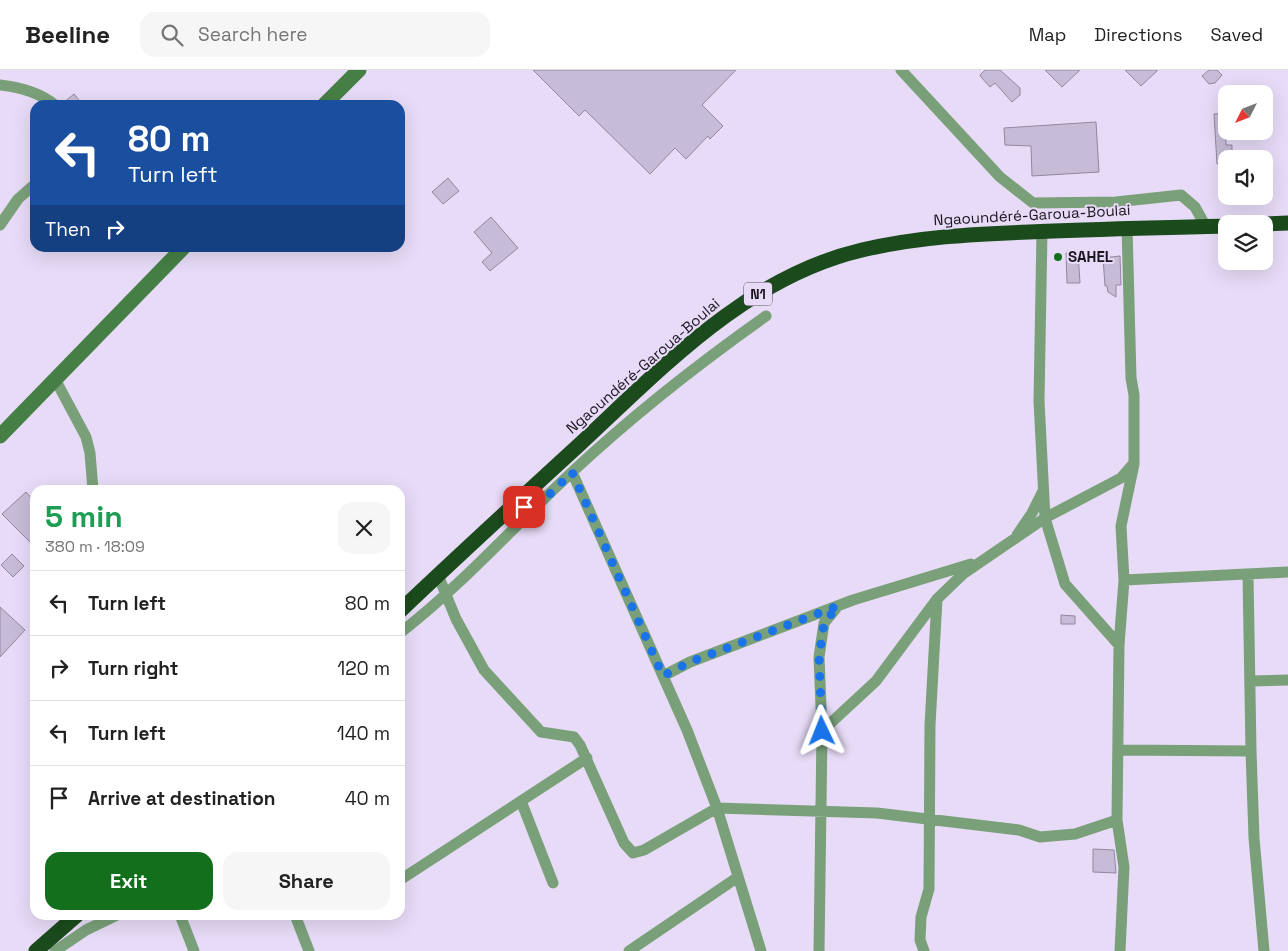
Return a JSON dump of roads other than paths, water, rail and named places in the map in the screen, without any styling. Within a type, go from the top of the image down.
[{"type":"highway","points":[[1273,224],[1288,223]]},
{"type":"highway","name":"Ngaoundéré-Garoua-Boulai","points":[[405,606],[652,377],[705,331],[753,296],[800,271],[860,251],[914,240],[970,234],[1127,227],[1218,226]]},
{"type":"highway","points":[[36,951],[71,920]]},
{"type":"street","points":[[329,100],[358,70]]},
{"type":"street","points":[[901,70],[1000,177],[1033,204],[1116,202],[1181,195],[1195,207],[1206,227]]},
{"type":"street","points":[[0,86],[10,86],[36,94],[46,100]]},
{"type":"street","points":[[0,225],[18,199],[30,188]]},
{"type":"street","points":[[1120,951],[1124,868],[1117,820],[1119,645],[1124,580],[1121,526],[1134,464],[1134,395],[1131,378],[1127,227]]},
{"type":"street","points":[[1042,231],[1039,401],[1045,518],[1065,584],[1119,645]]},
{"type":"street","points":[[0,436],[179,252]]},
{"type":"street","points":[[405,629],[445,594],[572,472],[657,398],[715,352],[766,316]]},
{"type":"street","points":[[55,379],[86,437],[90,453],[93,485]]},
{"type":"street","points":[[822,731],[876,681],[937,599],[963,574],[1045,518],[1121,478],[1134,464]]},
{"type":"street","points":[[572,472],[687,730],[717,808],[761,951]]},
{"type":"street","points":[[1013,541],[1032,514],[1043,490]]},
{"type":"street","points":[[513,505],[536,508]]},
{"type":"street","points":[[663,676],[690,662],[838,606],[986,559]]},
{"type":"street","points":[[1124,580],[1288,572]]},
{"type":"street","points":[[438,575],[456,619],[484,670],[541,732],[574,738],[587,758],[624,843],[633,853],[644,850],[717,808],[877,813],[1020,830],[1040,837],[1075,834],[1117,820]]},
{"type":"street","points":[[1248,575],[1254,838],[1264,951]]},
{"type":"street","points":[[924,951],[920,940],[922,917],[929,889],[931,819],[930,725],[937,599]]},
{"type":"street","points":[[819,951],[822,731],[819,657],[824,623],[838,606]]},
{"type":"street","points":[[1250,681],[1288,680]]},
{"type":"street","points":[[1118,750],[1251,751]]},
{"type":"street","points":[[405,877],[587,758]]},
{"type":"street","points":[[521,801],[553,883]]},
{"type":"street","points":[[629,951],[738,877]]},
{"type":"street","points":[[55,951],[86,930],[107,920]]},
{"type":"street","points":[[182,920],[194,951]]},
{"type":"street","points":[[297,920],[309,951]]},
{"type":"place","name":"SAHEL","points":[[1058,257]]}]
